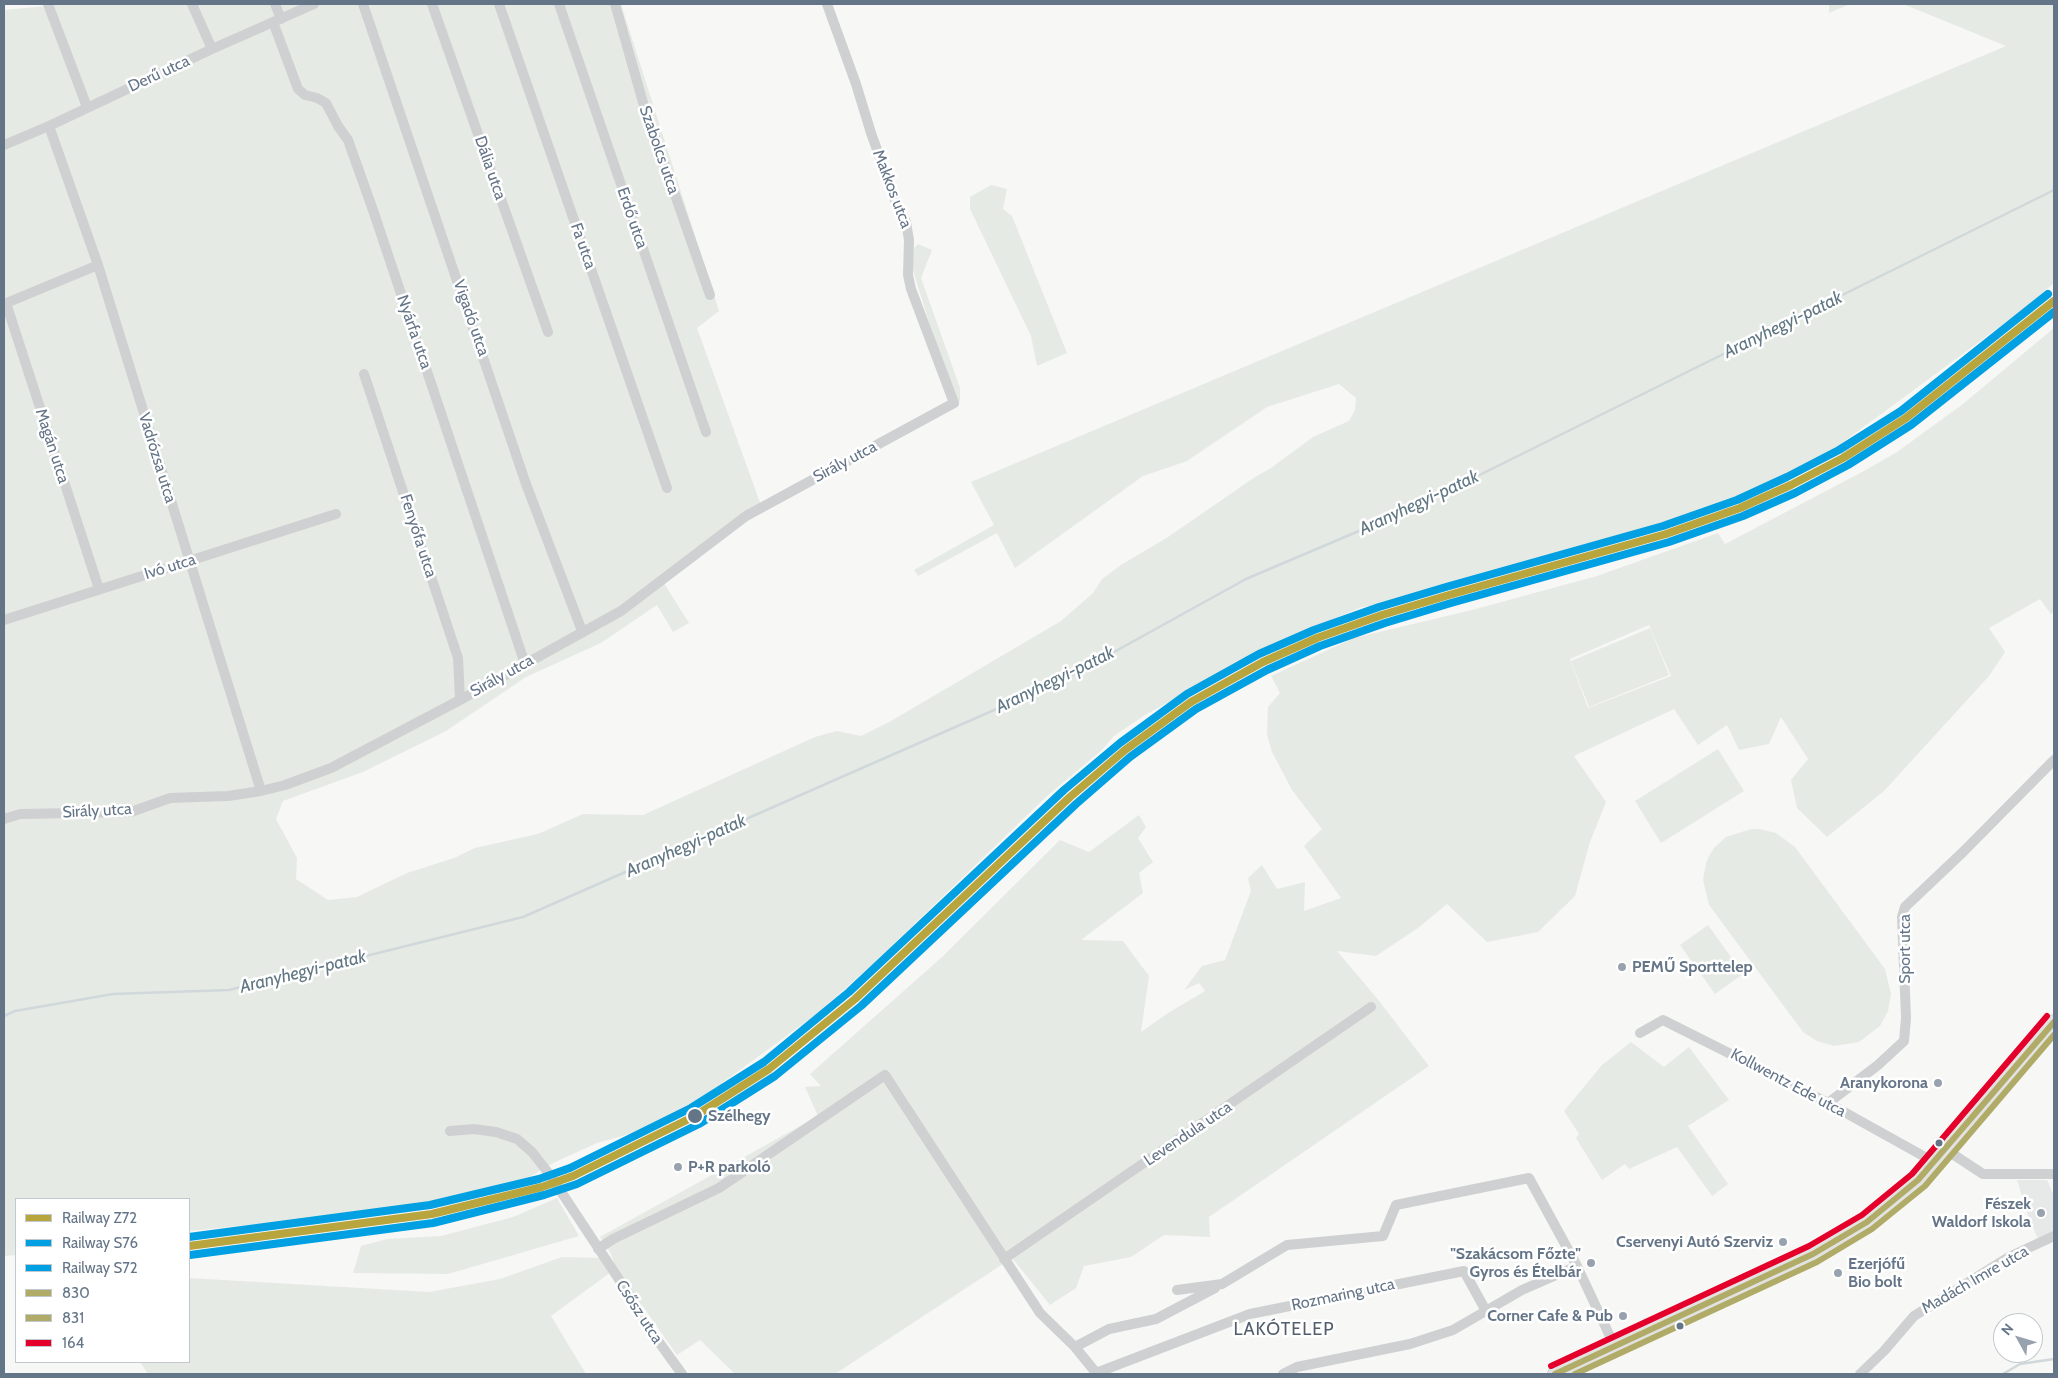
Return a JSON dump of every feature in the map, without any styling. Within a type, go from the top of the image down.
[{"type":"main road","points":[[1555,1374],[1813,1254],[1883,1211],[1918,1180],[2054,1022]]},
{"type":"street","points":[[48,4],[87,107]]},
{"type":"street","points":[[192,4],[212,49]]},
{"type":"street","name":"Nyárfa utca","points":[[275,4],[277,21],[298,89],[305,95],[326,103],[348,140],[525,664]]},
{"type":"street","name":"Derű utca","points":[[4,144],[49,126],[212,49],[314,4]]},
{"type":"street","name":"Vigadó utca","points":[[363,4],[526,484],[582,631]]},
{"type":"street","name":"Dália utca","points":[[432,4],[548,332]]},
{"type":"street","name":"Fa utca","points":[[499,4],[667,488]]},
{"type":"street","name":"Erdő utca","points":[[559,4],[706,432]]},
{"type":"street","name":"Szabolcs utca","points":[[616,4],[644,106],[710,295]]},
{"type":"street","name":"Makkos utca","points":[[827,4],[856,84],[870,133],[895,200],[906,222],[909,240],[908,274],[954,403]]},
{"type":"street","name":"Vadrózsa utca","points":[[49,126],[98,265],[261,791]]},
{"type":"street","points":[[5,303],[98,265]]},
{"type":"street","name":"Magán utca","points":[[5,303],[99,589]]},
{"type":"street","name":"Fenyőfa utca","points":[[364,374],[458,658],[460,700]]},
{"type":"street","name":"Sirály utca","points":[[4,819],[20,814],[131,812],[170,798],[228,796],[261,791],[286,785],[331,768],[460,700],[621,611],[746,516],[954,403]]},
{"type":"street","name":"Ivó utca","points":[[4,620],[336,514]]},
{"type":"street","name":"Sport utca","points":[[1828,1103],[1904,1041],[1906,1018],[1902,917],[1905,907],[1963,852],[2054,760]]},
{"type":"street","name":"Levendula utca","points":[[1004,1259],[1371,1007]]},
{"type":"street","name":"Kollwentz Ede utca","points":[[1640,1033],[1663,1020],[1828,1103],[1934,1162]]},
{"type":"street","points":[[598,1249],[613,1239],[719,1188],[885,1075],[1040,1314],[1075,1347],[1096,1374]]},
{"type":"street","name":"Csősz utca","points":[[450,1131],[474,1129],[496,1132],[517,1139],[525,1145],[551,1176],[634,1302],[648,1327],[682,1374]]},
{"type":"street","points":[[1945,1149],[1983,1174],[2054,1174]]},
{"type":"street","points":[[1075,1347],[1109,1329],[1156,1319],[1222,1284],[1287,1245],[1383,1236],[1396,1205],[1529,1178],[1577,1266],[1615,1347]]},
{"type":"street","name":"Madách Imre utca","points":[[1860,1374],[1884,1351],[1914,1316],[2009,1257],[2054,1236]]},
{"type":"street","points":[[1283,1374],[1297,1367],[1410,1344],[1452,1330],[1522,1290],[1577,1266]]},
{"type":"street","name":"Rozmaring utca","points":[[1096,1374],[1250,1314],[1464,1271],[1486,1311]]},
{"type":"street","points":[[1177,1290],[1222,1284]]},
{"type":"shaded area","points":[[45,4],[621,4],[719,311],[697,328],[762,508],[662,580],[689,623],[673,632],[657,605],[601,643],[526,677],[446,731],[363,772],[283,801],[276,819],[297,858],[296,879],[328,900],[357,897],[407,873],[454,858],[475,848],[538,834],[583,814],[643,815],[815,737],[837,731],[861,736],[891,721],[1061,621],[1093,593],[1102,579],[1121,565],[1168,537],[1271,468],[1313,437],[1349,421],[1355,410],[1356,398],[1339,384],[1267,407],[1187,461],[1143,476],[1015,568],[997,533],[918,576],[914,570],[994,525],[971,482],[2006,46],[1903,4],[2054,4],[2054,283],[2021,311],[1835,448],[1740,499],[1611,542],[1501,570],[1384,604],[1362,607],[1288,638],[1145,715],[1114,736],[1102,750],[1047,796],[876,961],[819,1012],[692,1105],[648,1129],[597,1143],[553,1163],[523,1181],[428,1205],[351,1215],[190,1231],[190,1198],[15,1198],[15,1255],[4,1256],[4,10],[46,6]]},
{"type":"shaded area","points":[[1829,4],[1850,4],[1829,13]]},
{"type":"shaded area","points":[[991,185],[1007,189],[1003,209],[1012,216],[1067,353],[1037,366],[1031,336],[970,209],[970,197]]},
{"type":"shaded area","points":[[918,244],[932,250],[921,278],[960,388],[960,401],[954,403],[912,267],[914,248]]},
{"type":"shaded area","points":[[2054,328],[2054,611],[2051,614],[2040,599],[1989,628],[2005,652],[1989,676],[1884,791],[1827,837],[1797,808],[1791,780],[1808,759],[1781,717],[1769,744],[1739,750],[1727,725],[1698,745],[1674,709],[1574,756],[1606,802],[1590,842],[1575,896],[1538,932],[1487,942],[1447,904],[1418,928],[1376,956],[1337,951],[1380,1002],[1429,1066],[1209,1217],[1210,1237],[1164,1235],[1131,1257],[1084,1266],[1076,1288],[1050,1305],[1012,1258],[835,1374],[735,1374],[700,1340],[677,1355],[616,1268],[610,1252],[600,1237],[818,1116],[805,1087],[821,1086],[810,1074],[942,957],[1060,840],[1089,852],[1139,815],[1146,827],[1138,838],[1153,862],[1139,873],[1143,893],[1081,940],[1123,941],[1149,976],[1141,1032],[1205,991],[1199,983],[1184,990],[1202,966],[1225,960],[1251,891],[1248,878],[1262,865],[1277,889],[1305,882],[1304,911],[1341,898],[1304,846],[1322,829],[1292,790],[1272,752],[1267,735],[1268,707],[1280,693],[1271,676],[1354,638],[1472,610],[1597,576],[1718,533],[1725,544],[1897,452],[1963,404]],"holes":[[[1649,625],[1671,676],[1588,708],[1570,659]]]},
{"type":"shaded area","points":[[1650,628],[1669,675],[1589,707],[1571,661]]},
{"type":"shaded area","points":[[1718,749],[1744,791],[1661,843],[1635,801]]},
{"type":"shaded area","points":[[1751,829],[1776,833],[1795,847],[1885,969],[1891,994],[1888,1011],[1880,1026],[1859,1042],[1834,1046],[1817,1041],[1803,1032],[1709,905],[1703,880],[1709,856],[1714,848],[1726,837]]},
{"type":"shaded area","points":[[1708,925],[1743,974],[1715,994],[1680,945]]},
{"type":"shaded area","points":[[1631,1042],[1664,1067],[1689,1047],[1729,1100],[1688,1126],[1728,1184],[1712,1196],[1677,1147],[1629,1169],[1625,1164],[1602,1180],[1576,1138],[1579,1134],[1564,1111],[1602,1065]]},
{"type":"shaded area","name":"Fészek Waldorf Iskola","points":[[2017,1180],[2047,1180],[2054,1196],[2054,1233],[2038,1239],[2028,1216]]},
{"type":"shaded area","points":[[557,1198],[579,1236],[448,1274],[353,1273],[361,1246],[387,1239],[441,1236],[513,1217]]},
{"type":"shaded area","points":[[562,1257],[601,1258],[611,1272],[551,1316],[586,1374],[148,1374],[141,1363],[190,1363],[190,1278],[429,1292],[500,1279]]},
{"type":"waterway","name":"Aranyhegyi-patak","points":[[4,1016],[15,1011],[113,994],[229,990],[523,917],[1067,678],[1246,579],[1413,508],[2054,190]]},
{"type":"waterway","points":[[2003,1374],[2020,1364],[2054,1359]]},
{"type":"rail line","name":"S72","points":[[190,1237],[430,1205],[539,1179],[570,1168],[691,1108],[764,1062],[849,992],[1064,790],[1120,743],[1187,694],[1259,654],[1314,630],[1379,607],[1446,587],[1663,526],[1737,500],[1787,477],[1839,450],[1901,411],[2048,294]]},
{"type":"rail line","name":"Z72","points":[[190,1246],[432,1214],[542,1187],[573,1176],[695,1116],[769,1069],[855,999],[1070,797],[1125,750],[1191,702],[1263,662],[1317,638],[1382,615],[1449,595],[1666,534],[1740,508],[1791,485],[1843,458],[1906,418],[2054,301]]},
{"type":"rail line","name":"S76","points":[[190,1255],[433,1223],[544,1195],[577,1184],[699,1124],[775,1076],[861,1006],[1076,804],[1130,757],[1196,709],[1267,670],[1320,646],[1385,623],[1451,603],[1669,542],[1743,516],[1795,493],[1848,465],[1911,425],[2054,312]]},
{"type":"transit line","name":"164","points":[[1551,1366],[1809,1246],[1862,1215],[1912,1174],[2047,1016]]},
{"type":"transit line","name":"830","points":[[1555,1374],[1813,1254],[1867,1222],[1918,1180],[2054,1022]]},
{"type":"transit line","name":"831","points":[[1575,1374],[1817,1262],[1872,1229],[1925,1186],[2054,1035]]},
{"type":"place","name":"PEMŰ Sporttelep","points":[[1622,967]]},
{"type":"place","name":"Aranykorona","points":[[1938,1083]]},
{"type":"place","name":"Szélhegy","points":[[695,1116]]},
{"type":"place","name":"P+R parkoló","points":[[678,1167]]},
{"type":"place","name":"Fészek Waldorf Iskola","points":[[2041,1213]]},
{"type":"place","name":"Cservenyi Autó Szerviz","points":[[1783,1242]]},
{"type":"place","name":"\"Szakácsom Főzte\" Gyros és Ételbár","points":[[1591,1263]]},
{"type":"place","name":"Ezerjófű Bio bolt","points":[[1838,1273]]},
{"type":"place","name":"Corner Cafe & Pub","points":[[1623,1316]]},
{"type":"district","name":"LAKÓTELEP","points":[[1284,1330]]}]
